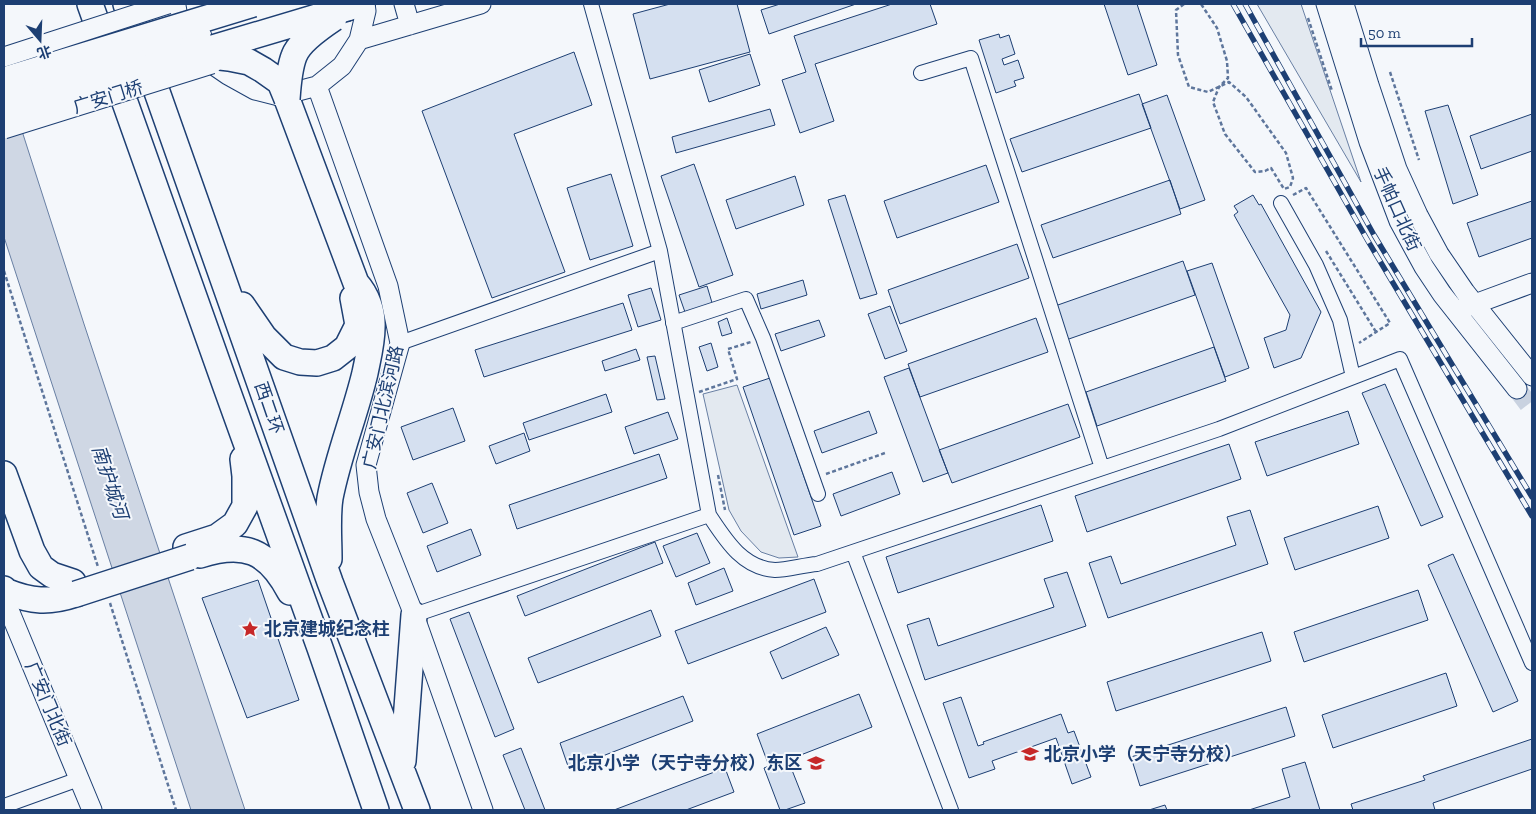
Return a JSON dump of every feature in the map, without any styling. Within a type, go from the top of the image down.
[{"type":"highway","name":"西二环","points":[[90,4],[376,810]]},
{"type":"highway","name":"西二环","points":[[126,4],[330,582],[417,810]]},
{"type":"highway","points":[[4,80],[200,4]]},
{"type":"highway","points":[[172,15],[253,4]]},
{"type":"highway","points":[[287,99],[294,55],[311,35],[358,5]]},
{"type":"highway","name":"广安门桥","points":[[4,115],[201,51],[358,5]]},
{"type":"highway","points":[[201,51],[249,62],[280,82],[356,283],[363,291],[369,305],[373,326],[370,350],[363,382],[336,471],[330,500],[330,582]]},
{"type":"highway","points":[[222,276],[264,337],[284,357],[300,362],[317,363],[333,358],[347,347],[358,325],[353,299],[356,283]]},
{"type":"highway","points":[[4,503],[29,571],[39,584],[51,592],[73,591],[188,552],[218,537],[235,524],[246,506],[241,438],[224,384]]},
{"type":"highway","points":[[4,474],[32,551],[41,567],[73,591]]},
{"type":"highway","points":[[188,552],[233,548],[253,553],[270,562],[286,584],[320,648]]},
{"type":"highway","points":[[4,589],[21,598],[38,601],[62,599],[73,591]]},
{"type":"highway","points":[[402,768],[414,615]]},
{"type":"street","points":[[196,4],[201,51],[228,75],[255,90],[278,96],[318,86],[342,66],[359,40],[366,11],[358,5]]},
{"type":"street","points":[[404,4],[410,25]]},
{"type":"street","points":[[359,40],[481,4]]},
{"type":"street","points":[[591,4],[660,251],[709,515],[727,544],[751,564],[775,570],[817,564],[1219,429],[1400,359],[1532,663]]},
{"type":"street","name":"手帕口北街","points":[[1326,4],[1369,142],[1398,221],[1424,266],[1456,312],[1516,389]]},
{"type":"street","name":"手帕口北街","points":[[1344,4],[1397,169],[1418,215],[1439,254],[1465,292],[1532,376]]},
{"type":"street","points":[[4,57],[172,15]]},
{"type":"street","name":"广安门桥","points":[[4,96],[201,51]]},
{"type":"street","name":"广安门桥","points":[[4,129],[201,51]]},
{"type":"street","points":[[921,73],[970,58],[1102,468]]},
{"type":"street","name":"广安门北滨河路","points":[[318,86],[388,286],[400,343],[366,465],[368,492],[376,519],[414,615],[484,810]]},
{"type":"street","points":[[1287,200],[1340,320],[1353,377]]},
{"type":"street","points":[[400,343],[660,251]]},
{"type":"street","points":[[1456,312],[1474,303],[1532,283]]},
{"type":"street","points":[[673,323],[746,299],[763,338],[818,494]]},
{"type":"street","points":[[414,615],[709,515]]},
{"type":"street","points":[[854,552],[951,810]]},
{"type":"street","name":"广安门北街","points":[[4,598],[92,810]]},
{"type":"street","points":[[4,806],[79,779]]},
{"type":"path","points":[[1184,4],[1176,10],[1178,55],[1189,87],[1208,92],[1219,87],[1229,82],[1246,97],[1286,153],[1293,178],[1290,187],[1284,189],[1271,168],[1255,172],[1225,134],[1213,102],[1219,87],[1228,78],[1226,61],[1217,28],[1201,4]]},
{"type":"path","points":[[1308,18],[1332,91]]},
{"type":"path","points":[[1390,72],[1419,160]]},
{"type":"path","points":[[1287,200],[1306,188],[1390,323],[1347,350]]},
{"type":"path","points":[[1324,247],[1376,332]]},
{"type":"path","points":[[4,271],[100,573]]},
{"type":"path","points":[[699,392],[736,379],[728,349],[763,338]]},
{"type":"path","points":[[813,479],[885,453]]},
{"type":"path","points":[[717,474],[725,510]]},
{"type":"path","points":[[109,601],[176,810]]},
{"type":"shaded area","points":[[1257,4],[1301,4],[1361,182]]},
{"type":"shaded area","points":[[737,385],[798,557],[779,558],[761,552],[741,531],[729,510],[703,394]]},
{"type":"water","name":"南护城河","points":[[4,75],[84,324],[245,810],[191,810],[4,237]]},
{"type":"building","points":[[670,4],[737,4],[750,52],[650,79],[633,14]]},
{"type":"building","points":[[780,4],[856,4],[769,34],[761,10]]},
{"type":"building","points":[[892,4],[930,4],[937,24],[815,64],[834,121],[800,133],[782,80],[806,72],[794,36]]},
{"type":"building","points":[[1104,4],[1137,4],[1157,65],[1128,75]]},
{"type":"building","points":[[999,34],[1000,38],[1009,35],[1015,54],[1002,59],[1004,65],[1018,60],[1024,78],[1014,81],[1016,86],[996,93],[979,40]]},
{"type":"building","points":[[574,52],[592,105],[514,134],[565,272],[492,298],[422,111]]},
{"type":"building","points":[[750,54],[760,85],[709,102],[699,70]]},
{"type":"building","points":[[1139,94],[1151,128],[1022,172],[1010,139]]},
{"type":"building","points":[[1167,95],[1205,200],[1180,209],[1142,104]]},
{"type":"building","points":[[1448,105],[1478,195],[1453,204],[1425,111]]},
{"type":"building","points":[[770,109],[775,125],[676,153],[672,137]]},
{"type":"building","points":[[1532,114],[1532,151],[1481,169],[1470,136]]},
{"type":"building","points":[[694,164],[733,275],[699,287],[661,176]]},
{"type":"building","points":[[986,165],[999,202],[897,238],[884,201]]},
{"type":"building","points":[[611,174],[633,246],[590,260],[567,188]]},
{"type":"building","points":[[795,176],[804,205],[736,229],[726,200]]},
{"type":"building","points":[[1170,180],[1181,214],[1053,258],[1041,225]]},
{"type":"building","points":[[845,195],[877,294],[860,299],[828,200]]},
{"type":"building","points":[[1253,195],[1259,205],[1261,204],[1321,312],[1301,358],[1274,368],[1264,338],[1286,330],[1290,315],[1234,215],[1238,212],[1234,206]]},
{"type":"building","points":[[1532,201],[1532,238],[1479,257],[1467,223]]},
{"type":"building","points":[[1017,244],[1029,278],[900,324],[888,290]]},
{"type":"building","points":[[1183,261],[1195,295],[1066,340],[1055,306]]},
{"type":"building","points":[[1212,263],[1249,368],[1225,377],[1187,271]]},
{"type":"building","points":[[803,280],[807,295],[761,309],[757,294]]},
{"type":"building","points":[[707,286],[713,306],[686,315],[679,295]]},
{"type":"building","points":[[651,288],[661,320],[638,327],[628,295]]},
{"type":"building","points":[[623,303],[632,330],[484,377],[475,350]]},
{"type":"building","points":[[890,306],[907,351],[885,359],[868,314]]},
{"type":"building","points":[[727,318],[732,333],[722,336],[718,322]]},
{"type":"building","points":[[1036,318],[1048,352],[920,397],[908,364]]},
{"type":"building","points":[[819,320],[825,336],[781,351],[775,334]]},
{"type":"building","points":[[711,343],[718,367],[707,371],[699,347]]},
{"type":"building","points":[[1214,347],[1226,381],[1097,426],[1086,392]]},
{"type":"building","points":[[636,349],[640,360],[605,371],[602,361]]},
{"type":"building","points":[[655,356],[665,399],[657,400],[647,357]]},
{"type":"building","points":[[909,368],[948,473],[923,482],[884,377]]},
{"type":"building","points":[[770,378],[821,526],[794,535],[743,387]]},
{"type":"building","points":[[1385,384],[1443,517],[1421,526],[1362,393]]},
{"type":"building","points":[[606,394],[612,412],[529,440],[523,423]]},
{"type":"building","points":[[1068,404],[1080,437],[952,483],[939,450]]},
{"type":"building","points":[[453,408],[465,441],[413,460],[401,427]]},
{"type":"building","points":[[869,411],[877,433],[822,453],[814,431]]},
{"type":"building","points":[[1348,411],[1359,444],[1267,476],[1255,442]]},
{"type":"building","points":[[668,412],[678,439],[634,454],[625,427]]},
{"type":"building","points":[[524,433],[530,451],[496,464],[489,446]]},
{"type":"building","points":[[1229,444],[1241,479],[1087,532],[1075,496]]},
{"type":"building","points":[[659,454],[667,478],[517,529],[509,505]]},
{"type":"building","points":[[892,472],[900,494],[841,516],[833,494]]},
{"type":"building","points":[[432,483],[448,523],[423,533],[407,493]]},
{"type":"building","points":[[1041,505],[1053,541],[898,593],[886,557]]},
{"type":"building","points":[[1378,506],[1389,538],[1295,570],[1284,538]]},
{"type":"building","points":[[1250,510],[1268,564],[1108,618],[1089,563],[1111,556],[1121,584],[1236,545],[1227,517]]},
{"type":"building","points":[[471,529],[481,555],[437,572],[427,546]]},
{"type":"building","points":[[697,533],[710,563],[676,577],[663,546]]},
{"type":"building","points":[[655,542],[663,563],[525,616],[517,596]]},
{"type":"building","points":[[1453,554],[1518,701],[1493,712],[1428,565]]},
{"type":"building","points":[[724,568],[733,591],[696,605],[688,583]]},
{"type":"building","points":[[1067,572],[1086,626],[925,680],[907,625],[929,618],[938,646],[1054,607],[1044,579]]},
{"type":"building","points":[[814,579],[826,612],[688,664],[675,631]]},
{"type":"building","points":[[258,580],[299,700],[247,718],[202,598]]},
{"type":"building","points":[[1418,590],[1428,620],[1304,662],[1294,632]]},
{"type":"building","points":[[651,610],[661,636],[538,683],[528,658]]},
{"type":"building","points":[[469,612],[514,729],[495,737],[450,619]]},
{"type":"building","points":[[826,627],[839,655],[782,679],[770,652]]},
{"type":"building","points":[[1262,632],[1271,661],[1116,711],[1107,682]]},
{"type":"building","points":[[1446,673],[1457,706],[1333,748],[1322,715]]},
{"type":"building","points":[[859,694],[872,727],[788,760],[805,803],[780,810],[764,768],[769,766],[757,734]]},
{"type":"building","points":[[683,696],[693,721],[569,769],[560,743]]},
{"type":"building","points":[[961,697],[978,746],[984,744],[983,742],[1061,714],[1068,733],[1074,731],[1091,777],[1072,784],[1056,738],[992,761],[995,769],[969,778],[943,703]]},
{"type":"building","points":[[1286,707],[1295,736],[1140,786],[1131,757]]},
{"type":"building","points":[[1532,739],[1532,769],[1433,803],[1435,810],[1353,810],[1351,804],[1425,780],[1423,776]]},
{"type":"building","points":[[521,748],[545,810],[525,810],[503,755]]},
{"type":"building","points":[[1305,762],[1320,810],[1249,810],[1290,797],[1282,769]]},
{"type":"building","points":[[725,768],[734,792],[686,810],[614,810]]},
{"type":"building","points":[[1165,805],[1167,810],[1149,810]]},
{"type":"tunnel","points":[[1517,389],[1532,409]]},
{"type":"railway","points":[[1233,4],[1368,241],[1532,516]]},
{"type":"railway","points":[[1245,4],[1374,235],[1532,497]]},
{"type":"place","name":"北京建城纪念柱","points":[[250,629]]},
{"type":"place","name":"北京小学（天宁寺分校）","points":[[1030,754]]},
{"type":"place","name":"北京小学（天宁寺分校）东区","points":[[816,763]]}]
